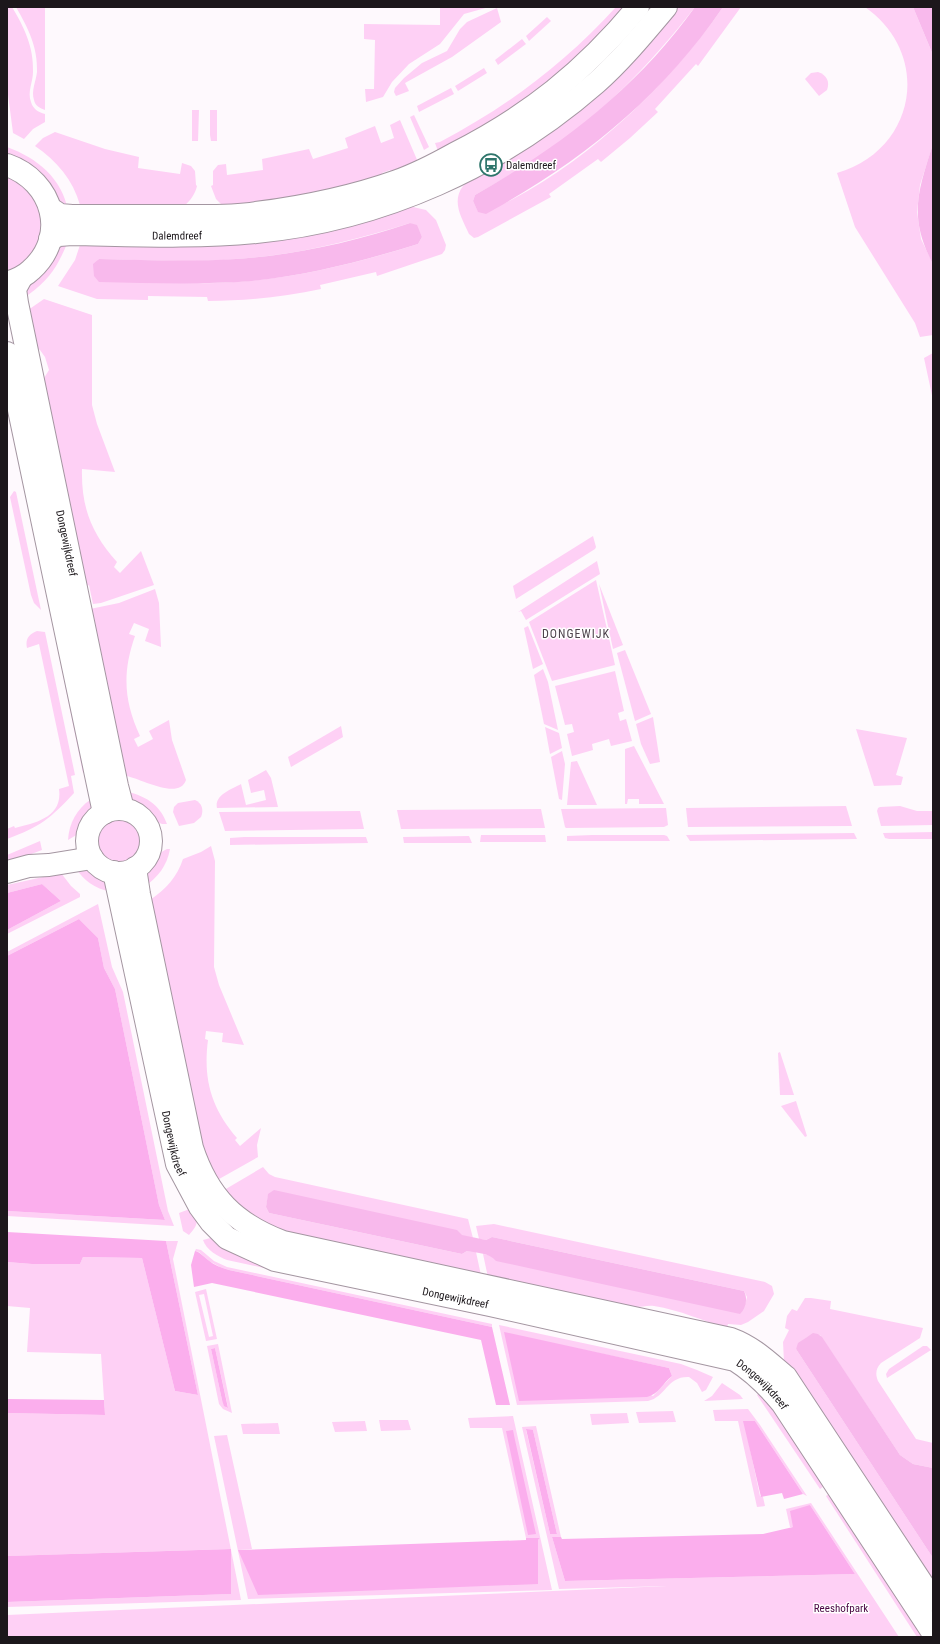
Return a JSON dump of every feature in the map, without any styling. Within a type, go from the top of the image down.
[{"type":"street","name":"Dalemdreef","points":[[50,209],[60,215],[72,216],[203,216],[254,214],[312,204],[398,180],[480,141],[508,125],[534,107],[578,71],[606,44],[638,7]]},
{"type":"street","name":"Dalemdreef","points":[[50,239],[59,235],[72,234],[203,236],[256,232],[316,224],[374,209],[435,187],[482,163],[542,127],[597,82],[642,36],[666,7]]},
{"type":"street","points":[[7,165],[18,169],[33,180],[44,193],[50,209],[52,224],[50,239],[40,262],[31,271],[14,280]]},
{"type":"street","name":"Dongewijkdreef","points":[[14,280],[17,303],[115,779],[113,811]]},
{"type":"street","name":"Dongewijkdreef","points":[[7,353],[32,476],[62,609],[113,811]]},
{"type":"street","points":[[113,811],[136,814],[142,818],[150,831],[150,850],[141,863],[135,868],[125,872],[114,872],[102,867],[90,850],[88,833],[91,825],[97,818],[113,811]]},
{"type":"street","points":[[7,872],[29,866],[45,856],[90,850]]},
{"type":"street","name":"Dongewijkdreef","points":[[135,868],[139,894],[192,1148],[201,1173],[224,1206],[243,1222],[261,1234],[283,1242],[731,1339],[742,1343],[759,1354],[786,1377],[933,1600]]},
{"type":"street","name":"Dongewijkdreef","points":[[114,872],[177,1164],[200,1207],[211,1222],[226,1238],[275,1260],[490,1305],[735,1360],[765,1382],[782,1402],[933,1632]]},
{"type":"green space","points":[[7,7],[12,7],[24,30],[30,46],[33,63],[33,76],[30,91],[31,102],[36,110],[45,114],[45,122],[33,129],[24,139],[13,133],[7,87]]},
{"type":"green space","points":[[16,7],[45,7],[45,110],[35,104],[33,97],[37,72],[36,54],[28,30]]},
{"type":"green space","points":[[440,7],[489,7],[464,14],[440,44],[409,64],[392,82],[383,97],[366,102],[365,89],[374,89],[375,40],[364,39],[364,24],[440,25]]},
{"type":"green space","points":[[616,7],[633,7],[571,71],[439,154],[435,143],[440,142],[489,114],[534,82],[576,47]]},
{"type":"green space","points":[[669,7],[695,7],[642,69],[582,125],[538,158],[475,195],[473,201],[478,211],[509,201],[543,182],[572,162],[629,115],[655,89],[703,35],[723,7],[741,7],[698,66],[696,64],[655,109],[658,112],[630,138],[601,162],[598,159],[549,194],[551,197],[478,237],[474,238],[469,234],[461,216],[458,204],[458,198],[463,186]]},
{"type":"green space","points":[[865,7],[913,7],[933,55],[933,144],[920,185],[917,212],[921,239],[933,264],[933,335],[920,337],[915,323],[855,227],[837,173],[864,161],[884,144],[899,123],[906,99],[907,75],[900,50],[887,27]]},
{"type":"green space","points":[[497,8],[501,22],[452,57],[405,83],[409,91],[396,96],[394,92],[395,88],[404,78],[422,63],[447,51],[460,29],[467,22]]},
{"type":"green space","points":[[547,17],[551,21],[529,41],[526,36]]},
{"type":"green space","points":[[522,39],[526,44],[498,65],[495,60]]},
{"type":"green space","points":[[484,68],[487,73],[458,91],[455,86]]},
{"type":"green space","points":[[818,72],[826,77],[828,84],[827,90],[819,96],[805,79],[811,73]]},
{"type":"green space","points":[[451,88],[454,94],[419,112],[417,106]]},
{"type":"green space","points":[[192,110],[199,110],[198,141],[192,141]]},
{"type":"green space","points":[[210,110],[217,110],[217,141],[211,141]]},
{"type":"green space","points":[[414,115],[429,147],[424,150],[410,117]]},
{"type":"green space","points":[[400,120],[418,162],[391,172],[390,170],[382,173],[383,176],[315,200],[223,206],[216,199],[211,186],[213,185],[213,171],[218,165],[226,164],[227,175],[263,170],[262,159],[309,149],[313,159],[348,148],[345,138],[375,126],[381,143],[394,138],[390,125]]},
{"type":"green space","points":[[55,132],[105,149],[139,157],[138,168],[180,174],[182,163],[191,166],[195,171],[197,186],[195,192],[184,206],[80,205],[73,187],[63,172],[50,158],[35,146],[43,138]]},
{"type":"green space","points":[[7,147],[38,163],[54,179],[65,199],[68,211],[7,158]]},
{"type":"green space","points":[[7,174],[21,181],[41,209],[42,236],[29,261],[7,274]]},
{"type":"green space","points":[[413,207],[426,210],[436,220],[446,245],[442,254],[377,276],[376,272],[320,285],[321,289],[293,294],[251,299],[208,301],[207,297],[148,296],[148,300],[97,299],[58,286],[75,260],[82,239]],"holes":[[[410,223],[417,227],[422,237],[418,244],[335,267],[278,278],[220,283],[191,283],[94,275],[94,266],[99,259],[202,261],[258,257],[302,251],[367,236]]]},
{"type":"green space","points":[[68,241],[61,258],[48,277],[25,297],[21,294],[55,249]]},
{"type":"green space","points":[[44,299],[92,315],[92,405],[97,424],[115,472],[82,469],[82,483],[86,508],[95,531],[108,552],[117,562],[114,567],[120,573],[141,551],[154,585],[101,603],[93,604],[89,585],[87,586],[84,574],[77,559],[74,559],[23,310],[31,308]],"holes":[[[31,344],[40,350],[45,357],[49,370],[41,383]]]},
{"type":"green space","points":[[933,353],[933,400],[924,358]]},
{"type":"green space","points":[[14,491],[16,492],[41,610],[34,603],[31,595],[10,497]]},
{"type":"green space","points":[[593,536],[596,547],[595,549],[516,599],[513,586]]},
{"type":"green space","points":[[597,561],[600,574],[526,620],[521,611],[518,612]]},
{"type":"green space","points":[[596,580],[615,665],[552,681],[529,622]]},
{"type":"green space","points":[[599,584],[623,645],[613,649]]},
{"type":"green space","points":[[155,589],[159,603],[161,647],[145,641],[149,629],[134,623],[129,634],[135,636],[128,662],[128,699],[140,736],[134,739],[138,747],[153,739],[149,731],[169,720],[172,740],[186,780],[182,786],[176,789],[159,787],[126,776],[90,609],[119,603]]},
{"type":"green space","points":[[528,626],[543,664],[533,669],[524,628]]},
{"type":"green space","points":[[37,631],[45,632],[75,775],[71,776],[74,793],[58,809],[37,826],[7,839],[7,829],[14,826],[15,828],[39,821],[52,812],[57,806],[59,789],[69,786],[39,644],[27,648],[28,637]]},
{"type":"green space","points":[[57,639],[91,771],[83,773],[56,641]]},
{"type":"green space","points":[[625,650],[651,714],[635,721],[617,653]]},
{"type":"green space","points":[[543,669],[548,682],[558,730],[544,724],[534,675]]},
{"type":"green space","points":[[615,671],[624,711],[618,713],[620,721],[626,719],[632,741],[611,746],[609,739],[592,744],[593,750],[572,756],[567,734],[574,732],[572,724],[565,725],[555,686]]},
{"type":"green space","points":[[653,717],[660,762],[650,764],[641,744],[636,724]]},
{"type":"green space","points":[[341,726],[343,737],[291,767],[288,757]]},
{"type":"green space","points":[[545,727],[559,733],[562,748],[550,754]]},
{"type":"green space","points":[[856,729],[907,738],[896,775],[903,777],[901,785],[874,786]]},
{"type":"green space","points":[[634,746],[664,804],[639,804],[639,799],[628,799],[627,804],[625,804],[625,749]]},
{"type":"green space","points":[[562,751],[565,764],[562,800],[559,799],[551,757]]},
{"type":"green space","points":[[577,761],[597,805],[567,805],[571,762]]},
{"type":"green space","points":[[266,770],[271,778],[278,807],[217,808],[218,799],[224,793],[241,784],[246,805],[266,800],[264,790],[251,793],[248,780]]},
{"type":"green space","points":[[124,791],[145,798],[156,806],[167,824],[162,824],[155,821],[143,810],[132,804]]},
{"type":"green space","points":[[90,800],[94,809],[78,834],[68,840],[74,817]]},
{"type":"green space","points":[[195,800],[202,807],[201,817],[194,823],[179,826],[173,812],[174,807],[178,803]]},
{"type":"green space","points":[[846,806],[852,826],[688,827],[686,808]]},
{"type":"green space","points":[[900,806],[917,811],[933,811],[933,825],[881,826],[877,811],[878,808]]},
{"type":"green space","points":[[666,808],[668,825],[664,827],[566,828],[561,809]]},
{"type":"green space","points":[[541,809],[545,828],[401,829],[397,810]]},
{"type":"green space","points":[[360,811],[364,829],[225,831],[219,812]]},
{"type":"green space","points":[[125,819],[129,820],[139,829],[142,833],[142,851],[133,861],[125,865],[115,865],[107,861],[98,851],[97,837],[101,829],[111,820]]},
{"type":"green space","points":[[933,832],[933,839],[889,839],[885,838],[883,833]]},
{"type":"green space","points":[[854,833],[857,839],[690,841],[686,835]]},
{"type":"green space","points":[[481,835],[545,835],[546,842],[480,842]]},
{"type":"green space","points":[[664,835],[667,836],[670,841],[567,841],[567,836]]},
{"type":"green space","points":[[469,836],[472,843],[404,843],[403,837]]},
{"type":"green space","points":[[366,837],[368,843],[230,845],[230,838]]},
{"type":"green space","points":[[40,841],[42,850],[7,863],[7,855]]},
{"type":"green space","points":[[211,846],[215,861],[214,967],[219,985],[244,1045],[222,1042],[223,1033],[206,1031],[205,1039],[208,1040],[208,1080],[215,1104],[228,1127],[237,1138],[235,1140],[240,1146],[261,1128],[257,1145],[258,1157],[212,1183],[209,1178],[150,900],[170,882],[178,871],[183,859],[201,852]]},
{"type":"green space","points":[[167,849],[170,849],[169,855],[161,871],[144,887],[146,875],[153,860]]},
{"type":"green space","points":[[75,867],[90,869],[105,878],[111,892],[90,883]]},
{"type":"green space","points":[[61,873],[71,886],[80,894],[80,897],[7,934],[7,930],[61,901],[42,884],[7,893],[7,885]]},
{"type":"green space","points":[[98,904],[112,967],[123,992],[168,1211],[174,1226],[7,1216],[7,1211],[165,1220],[159,1205],[115,989],[104,968],[98,938],[79,919],[7,956],[7,952]]},
{"type":"green space","points":[[780,1052],[794,1095],[780,1095],[778,1053]]},
{"type":"green space","points":[[796,1101],[807,1136],[805,1137],[781,1106]]},
{"type":"green space","points":[[263,1167],[269,1174],[275,1177],[468,1219],[473,1238],[268,1196],[266,1207],[269,1213],[462,1254],[467,1251],[476,1252],[482,1280],[288,1239],[219,1193]]},
{"type":"green space","points":[[195,1207],[197,1222],[195,1228],[189,1235],[183,1231],[179,1213]]},
{"type":"green space","points":[[494,1224],[765,1282],[772,1286],[774,1294],[764,1311],[748,1322],[741,1325],[728,1324],[727,1328],[664,1308],[652,1306],[636,1307],[634,1313],[489,1282],[483,1254],[744,1308],[747,1297],[744,1291],[492,1237],[486,1240],[479,1239],[476,1226]]},
{"type":"green space","points":[[214,1237],[489,1310],[490,1317],[227,1260],[213,1253],[203,1240]]},
{"type":"green space","points":[[166,1241],[178,1241],[173,1259],[241,1600],[7,1607],[7,1602],[231,1594],[230,1549],[7,1556],[7,1413],[105,1415],[101,1354],[27,1352],[30,1308],[7,1306],[7,1262],[32,1264],[80,1264],[83,1257],[142,1258],[175,1391],[198,1395]]},
{"type":"green space","points":[[196,1249],[201,1250],[214,1261],[227,1267],[492,1324],[492,1327],[229,1270],[209,1261],[199,1252],[195,1251]]},
{"type":"green space","points":[[206,1289],[217,1339],[206,1341],[195,1292]],"holes":[[[204,1294],[213,1336],[209,1337],[199,1295]]]},
{"type":"green space","points":[[805,1298],[831,1301],[830,1309],[923,1328],[920,1338],[881,1363],[876,1374],[878,1381],[916,1439],[933,1443],[933,1468],[913,1464],[900,1455],[820,1335],[809,1336],[800,1343],[796,1349],[933,1558],[933,1589],[784,1362],[783,1342],[789,1330],[785,1328],[787,1316],[792,1309],[797,1311]]},
{"type":"green space","points":[[499,1325],[681,1364],[713,1377],[706,1390],[702,1392],[697,1383],[689,1377],[682,1378],[671,1383],[654,1399],[648,1401],[517,1405]],"holes":[[[504,1333],[669,1368],[672,1376],[653,1396]]]},
{"type":"green space","points":[[218,1344],[232,1413],[223,1409],[219,1404],[207,1346]],"holes":[[[215,1348],[227,1408],[222,1400],[211,1349]]]},
{"type":"green space","points":[[923,1346],[927,1346],[931,1350],[887,1378],[886,1374],[889,1369]]},
{"type":"green space","points":[[722,1383],[740,1395],[743,1399],[704,1401],[712,1396]]},
{"type":"green space","points":[[764,1388],[830,1482],[820,1489],[757,1395]]},
{"type":"green space","points":[[748,1409],[807,1496],[803,1494],[755,1421],[744,1421],[760,1496],[763,1497],[765,1506],[757,1507],[738,1421],[715,1421],[713,1410]]},
{"type":"green space","points":[[673,1411],[676,1422],[639,1423],[636,1412]]},
{"type":"green space","points":[[627,1413],[629,1423],[592,1425],[590,1414]]},
{"type":"green space","points":[[513,1416],[552,1590],[248,1599],[214,1436],[227,1435],[252,1549],[238,1550],[538,1584],[538,1540],[540,1538],[526,1538],[502,1428],[470,1428],[468,1418]]},
{"type":"green space","points":[[379,1420],[408,1420],[411,1430],[381,1431]]},
{"type":"green space","points":[[365,1421],[367,1431],[335,1432],[332,1422]]},
{"type":"green space","points":[[278,1423],[280,1434],[243,1434],[241,1424]]},
{"type":"green space","name":"Reeshofpark","points":[[536,1426],[561,1537],[552,1537],[565,1581],[855,1574],[810,1505],[793,1527],[790,1527],[786,1509],[811,1503],[899,1637],[7,1637],[7,1615],[667,1586],[559,1589],[522,1427]],"holes":[[[526,1430],[533,1430],[557,1534],[550,1534]]]},
{"type":"green space","points":[[835,1490],[931,1637],[917,1637],[826,1496]]},
{"type":"shaded area","points":[[695,7],[723,7],[699,40],[646,99],[586,150],[554,173],[486,214],[478,212],[473,201],[475,195],[537,157],[596,113],[649,63],[673,36]]},
{"type":"shaded area","points":[[913,7],[933,7],[933,55]]},
{"type":"shaded area","points":[[933,144],[933,264],[920,232],[918,204],[923,176]]},
{"type":"shaded area","points":[[410,223],[417,225],[422,237],[418,244],[356,262],[294,275],[252,281],[195,283],[99,282],[94,276],[93,264],[99,259],[202,260],[258,257],[324,247]]},
{"type":"shaded area","points":[[42,884],[61,901],[7,930],[7,893]]},
{"type":"shaded area","points":[[79,919],[98,938],[104,968],[115,989],[159,1205],[165,1220],[7,1211],[7,956]]},
{"type":"shaded area","points":[[274,1190],[457,1230],[462,1235],[486,1240],[492,1237],[744,1291],[746,1303],[740,1314],[496,1261],[490,1256],[483,1254],[467,1251],[462,1254],[269,1213],[266,1207],[268,1194]]},
{"type":"shaded area","points":[[7,1232],[166,1241],[198,1395],[175,1391],[142,1258],[83,1257],[80,1264],[32,1264],[7,1262]]},
{"type":"shaded area","points":[[195,1251],[213,1263],[229,1270],[492,1327],[510,1405],[496,1405],[481,1340],[212,1283],[194,1287],[191,1265]]},
{"type":"shaded area","points":[[504,1332],[669,1368],[672,1376],[658,1391],[647,1397],[519,1401]]},
{"type":"shaded area","points":[[813,1333],[822,1337],[900,1455],[913,1464],[933,1468],[933,1558],[796,1349],[798,1343]]},
{"type":"shaded area","points":[[215,1348],[228,1408],[224,1406],[222,1400],[211,1349]]},
{"type":"shaded area","points":[[7,1399],[104,1400],[105,1415],[7,1413]]},
{"type":"shaded area","points":[[743,1421],[755,1421],[803,1494],[784,1499],[782,1493],[761,1497]]},
{"type":"shaded area","points":[[526,1429],[533,1430],[557,1534],[550,1534]]},
{"type":"shaded area","points":[[513,1430],[536,1534],[528,1535],[506,1431]]},
{"type":"shaded area","points":[[810,1505],[855,1574],[565,1581],[552,1537],[561,1537],[562,1539],[763,1534],[793,1527],[790,1511]]},
{"type":"shaded area","points":[[526,1538],[540,1538],[538,1540],[538,1584],[258,1595],[238,1550],[526,1540]]},
{"type":"shaded area","points":[[231,1549],[231,1594],[7,1602],[7,1556]]},
{"type":"place","name":"Dalemdreef","points":[[491,165]]},
{"type":"district","name":"DONGEWIJK","points":[[576,634]]}]
